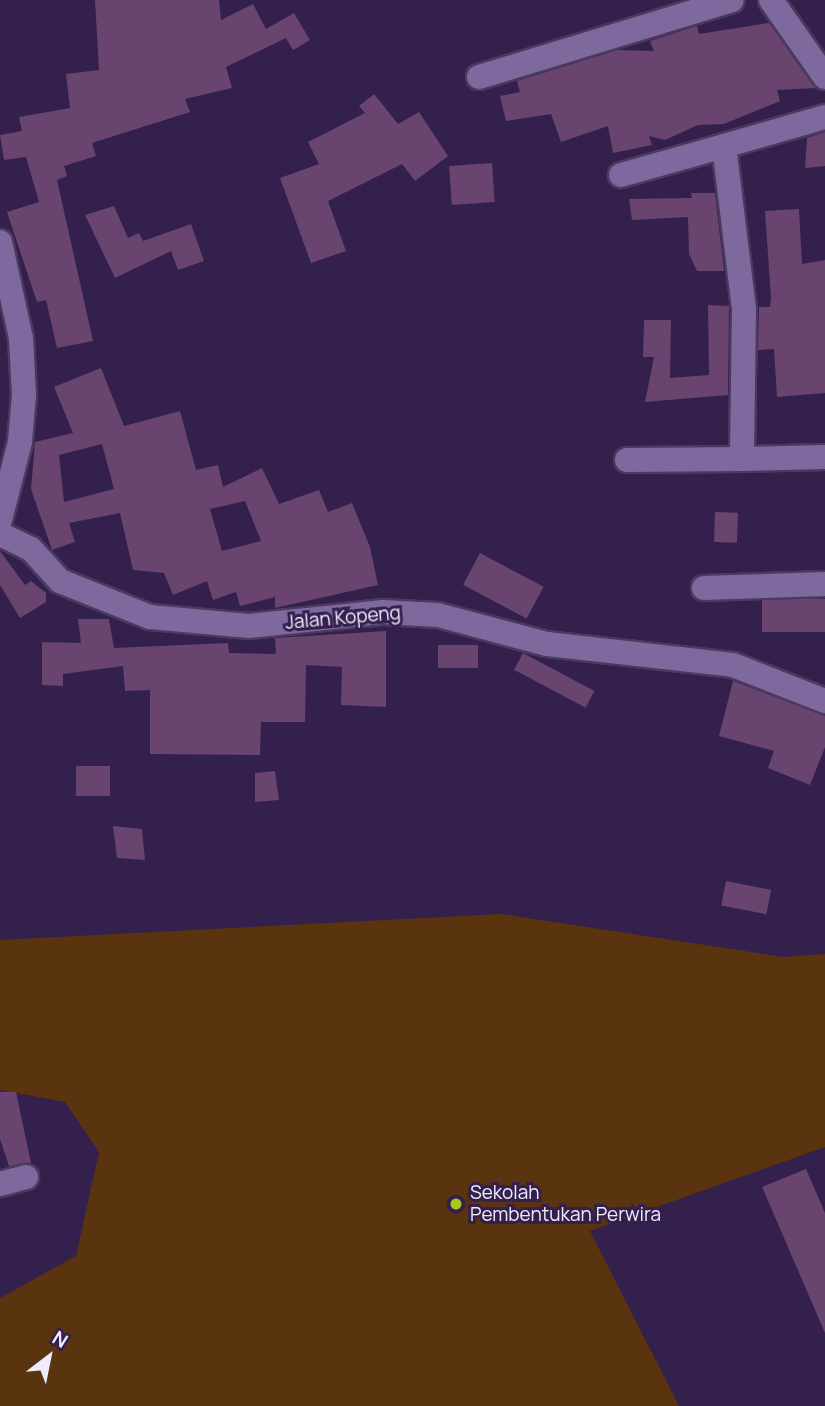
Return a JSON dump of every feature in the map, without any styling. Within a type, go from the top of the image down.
[{"type":"street","points":[[479,77],[732,0]]},
{"type":"street","points":[[771,0],[825,77]]},
{"type":"street","points":[[621,175],[825,117]]},
{"type":"street","points":[[724,146],[744,310],[742,458]]},
{"type":"street","points":[[0,242],[21,338],[24,395],[20,442],[0,520]]},
{"type":"street","points":[[627,460],[825,457]]},
{"type":"street","name":"Jalan Kopeng","points":[[0,534],[31,549],[60,581],[150,617],[249,626],[383,612],[438,615],[557,646],[733,665],[825,701]]},
{"type":"street","points":[[704,588],[825,584]]},
{"type":"street","points":[[0,1184],[26,1177]]},
{"type":"shaded area","name":"Sekolah Pembentukan Perwira","points":[[501,914],[784,957],[825,954],[825,1147],[590,1231],[679,1406],[0,1406],[0,1298],[76,1256],[99,1152],[65,1102],[0,1090],[0,940]]},
{"type":"building","points":[[95,0],[219,0],[221,20],[253,4],[266,29],[294,13],[310,40],[293,50],[286,38],[226,67],[232,88],[185,99],[190,112],[92,143],[96,156],[64,166],[67,176],[57,180],[93,341],[57,348],[46,300],[37,302],[7,212],[39,202],[26,157],[4,160],[0,135],[22,131],[19,117],[70,108],[66,74],[99,70]]},
{"type":"building","points":[[769,23],[816,88],[777,90],[780,101],[724,124],[698,125],[665,140],[649,136],[652,145],[613,153],[608,126],[561,142],[551,114],[506,121],[500,96],[520,92],[517,81],[617,50],[654,51],[650,41],[697,26],[699,34]]},
{"type":"building","points":[[374,94],[398,124],[419,112],[448,156],[415,181],[402,164],[328,201],[346,251],[311,263],[280,178],[319,164],[308,142],[365,113],[359,106]]},
{"type":"building","points":[[825,132],[825,166],[805,168],[807,138]]},
{"type":"building","points":[[492,163],[495,202],[452,205],[449,166]]},
{"type":"building","points":[[691,193],[715,193],[724,271],[697,271],[689,254],[688,217],[632,220],[629,199],[692,198]]},
{"type":"building","points":[[114,206],[128,238],[139,233],[143,241],[191,224],[204,261],[178,270],[171,251],[115,278],[85,215]]},
{"type":"building","points":[[799,209],[802,264],[825,260],[825,393],[777,397],[774,349],[758,350],[759,307],[770,307],[771,298],[765,211]]},
{"type":"building","points":[[708,305],[729,306],[728,395],[645,402],[654,357],[643,357],[644,320],[671,320],[670,378],[709,375]]},
{"type":"building","points":[[101,368],[124,426],[180,411],[196,470],[218,465],[223,487],[262,468],[279,504],[319,490],[328,512],[352,503],[370,547],[378,585],[275,608],[275,597],[240,606],[236,592],[213,600],[207,581],[173,595],[164,573],[133,570],[120,513],[69,523],[75,542],[52,550],[31,489],[35,442],[73,433],[54,387]],"holes":[[[102,444],[114,489],[64,502],[59,455]],[[245,501],[261,541],[222,551],[210,509]]]},
{"type":"building","points":[[715,512],[738,513],[737,543],[714,542]]},
{"type":"building","points":[[0,551],[25,585],[31,581],[46,593],[46,602],[20,618],[0,585]]},
{"type":"building","points":[[480,553],[544,587],[527,619],[463,585]]},
{"type":"building","points":[[762,599],[825,599],[825,632],[762,632]]},
{"type":"building","points":[[78,619],[109,619],[114,648],[228,643],[229,653],[276,654],[275,638],[386,631],[386,707],[341,705],[342,667],[306,665],[305,722],[261,722],[260,755],[150,754],[150,690],[125,691],[123,666],[63,674],[63,686],[42,685],[42,642],[81,643]]},
{"type":"building","points":[[438,645],[478,645],[478,668],[438,668]]},
{"type":"building","points":[[523,653],[595,691],[586,708],[514,670]]},
{"type":"building","points":[[733,681],[825,716],[825,747],[810,785],[768,768],[774,751],[719,736]]},
{"type":"building","points":[[76,766],[110,766],[110,796],[76,796]]},
{"type":"building","points":[[275,771],[279,800],[255,802],[255,773]]},
{"type":"building","points":[[113,826],[142,829],[145,860],[117,858]]},
{"type":"building","points":[[726,881],[771,890],[766,914],[721,906]]},
{"type":"building","points":[[0,1092],[16,1092],[31,1163],[9,1166],[0,1139]]},
{"type":"building","points":[[806,1169],[825,1213],[825,1333],[762,1187]]},
{"type":"place","name":"Sekolah Pembentukan Perwira","points":[[456,1204]]}]
